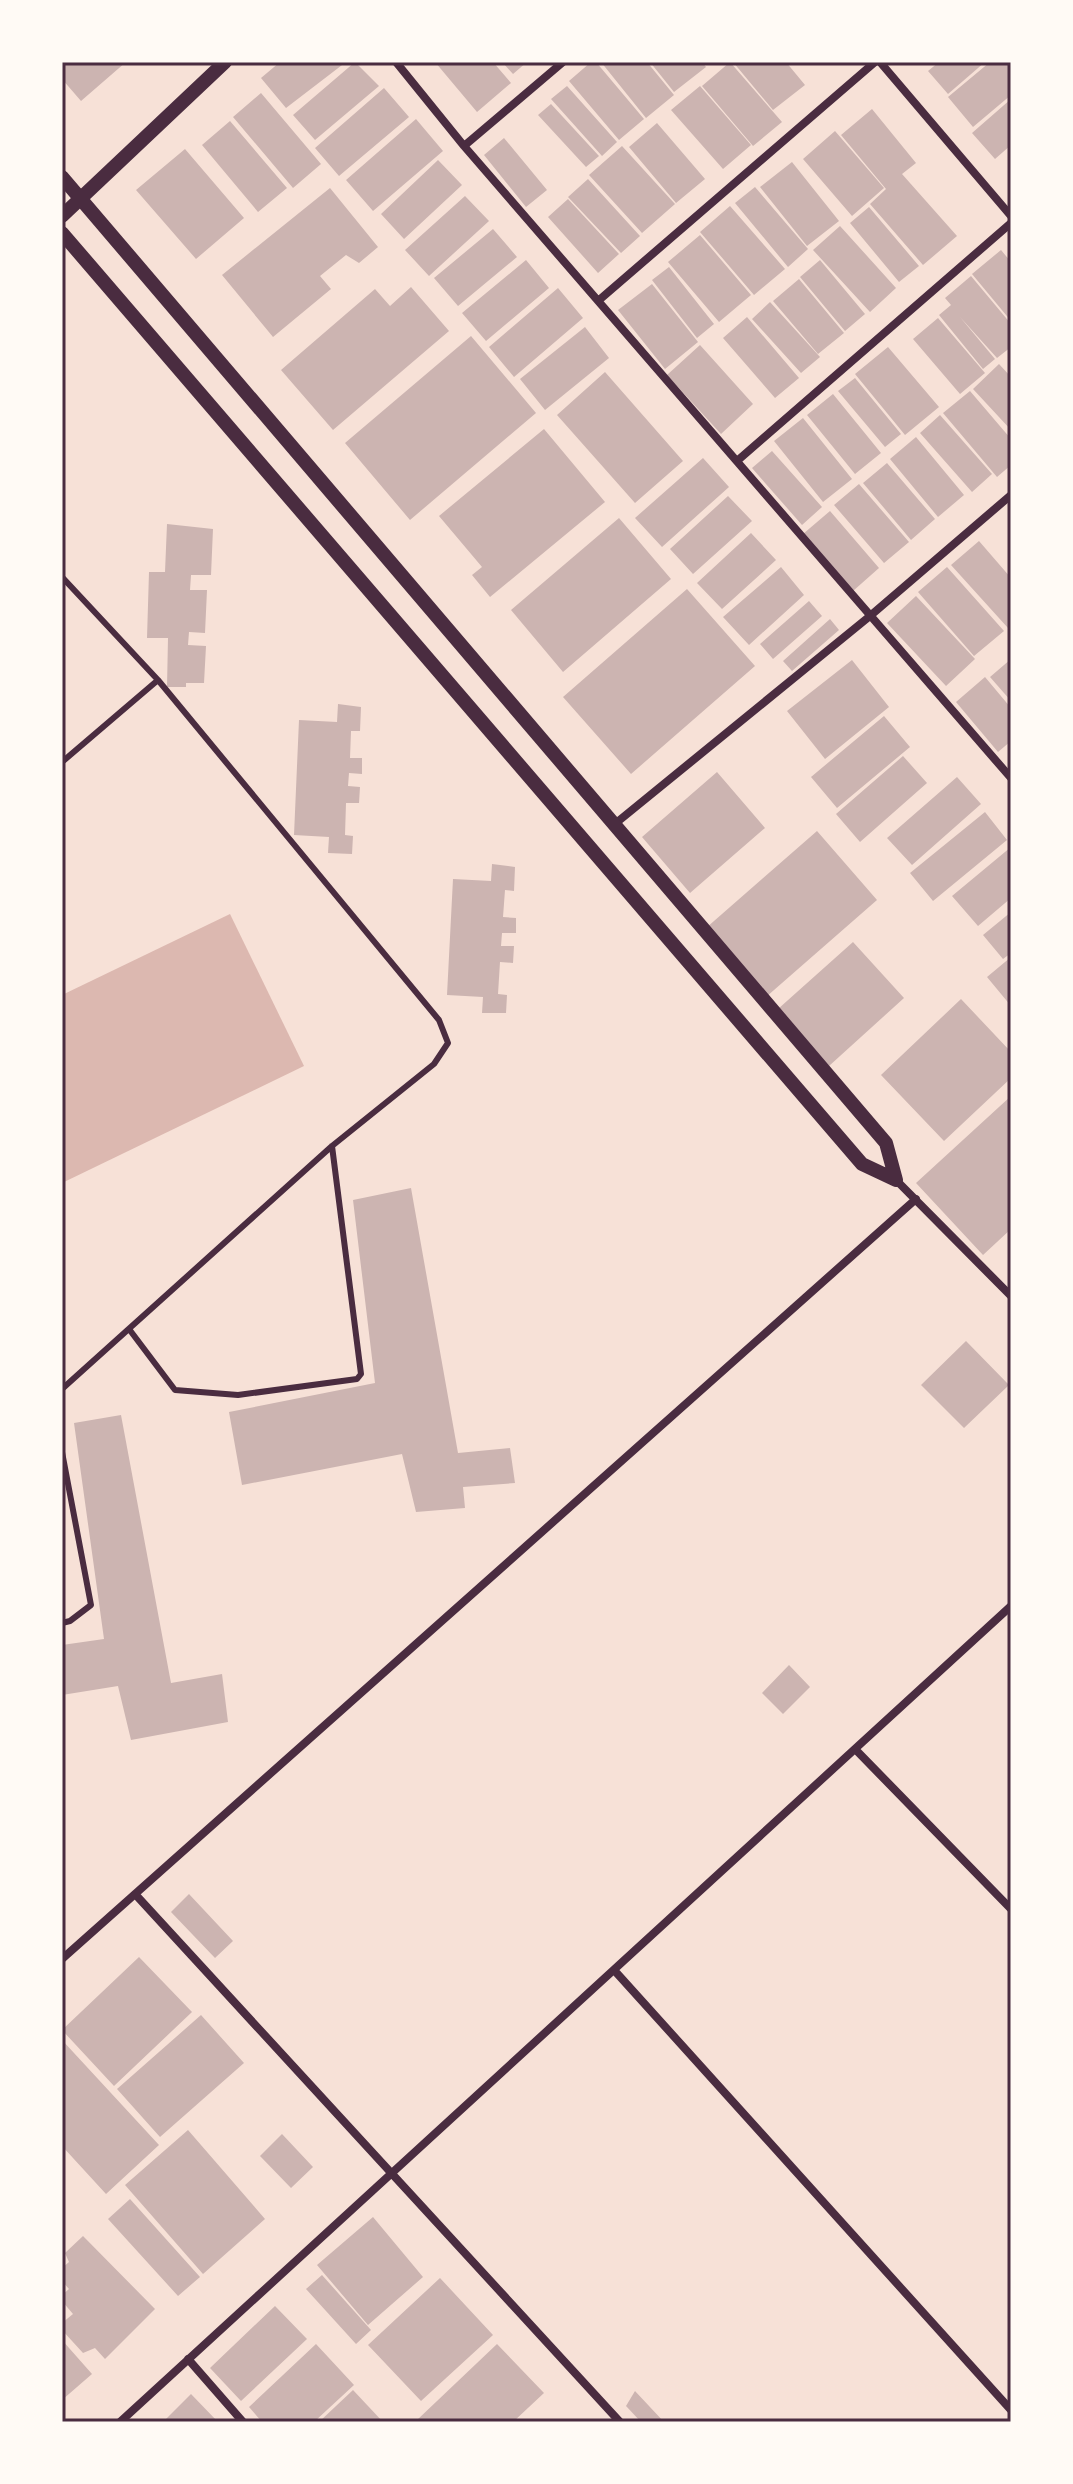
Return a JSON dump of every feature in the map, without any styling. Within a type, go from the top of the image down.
[{"type":"street","points":[[62,216],[225,62]]},
{"type":"street","points":[[396,62],[464,146],[1011,777]]},
{"type":"street","points":[[464,146],[563,62]]},
{"type":"street","points":[[598,301],[878,62],[1011,216]]},
{"type":"street","points":[[62,177],[886,1143],[896,1180]]},
{"type":"street","points":[[737,461],[1011,223]]},
{"type":"street","points":[[62,233],[862,1164],[896,1180],[1011,1296]]},
{"type":"street","points":[[616,823],[870,616],[1011,495]]},
{"type":"street","points":[[62,1959],[916,1199]]},
{"type":"street","points":[[120,2422],[1011,1606]]},
{"type":"street","points":[[855,1749],[1011,1909]]},
{"type":"street","points":[[135,1894],[620,2422]]},
{"type":"street","points":[[614,1970],[1011,2410]]},
{"type":"street","points":[[188,2359],[243,2422]]},
{"type":"lane","points":[[62,577],[158,680],[439,1020],[448,1043],[434,1064],[332,1146],[62,1389]]},
{"type":"lane","points":[[62,762],[158,680]]},
{"type":"lane","points":[[129,1329],[175,1390],[238,1395],[357,1379],[361,1374],[332,1146]]},
{"type":"lane","points":[[62,1452],[91,1605],[70,1621],[62,1623]]},
{"type":"shaded area","points":[[230,914],[304,1066],[62,1183],[62,995]]},
{"type":"building","points":[[62,62],[126,62],[81,101],[62,79]]},
{"type":"building","points":[[280,62],[346,62],[286,108],[261,78]]},
{"type":"building","points":[[355,62],[379,86],[315,140],[293,115]]},
{"type":"building","points":[[435,62],[493,62],[511,83],[477,112]]},
{"type":"building","points":[[502,62],[527,62],[513,74]]},
{"type":"building","points":[[591,62],[596,62],[644,119],[619,140],[569,81]]},
{"type":"building","points":[[601,62],[647,62],[674,95],[646,118]]},
{"type":"building","points":[[650,62],[702,62],[706,67],[674,92]]},
{"type":"building","points":[[730,62],[782,122],[753,146],[702,86]]},
{"type":"building","points":[[733,62],[786,62],[805,85],[773,110]]},
{"type":"building","points":[[939,62],[985,62],[948,94],[928,71]]},
{"type":"building","points":[[990,62],[1011,62],[1011,95],[973,127],[948,97]]},
{"type":"building","points":[[567,86],[617,142],[602,156],[551,99]]},
{"type":"building","points":[[700,86],[751,145],[723,169],[671,110]]},
{"type":"building","points":[[384,88],[409,117],[339,176],[315,148]]},
{"type":"building","points":[[261,93],[321,164],[293,188],[233,117]]},
{"type":"building","points":[[1011,99],[1011,145],[995,159],[972,133]]},
{"type":"building","points":[[551,104],[599,156],[586,167],[538,115]]},
{"type":"building","points":[[872,109],[916,163],[902,174],[957,236],[923,265],[870,204],[886,189],[841,135]]},
{"type":"building","points":[[416,119],[443,151],[373,211],[346,180]]},
{"type":"building","points":[[230,121],[287,188],[258,212],[202,145]]},
{"type":"building","points":[[657,123],[705,179],[676,203],[629,147]]},
{"type":"building","points":[[835,131],[884,188],[852,216],[803,159]]},
{"type":"building","points":[[504,138],[547,190],[526,207],[484,155]]},
{"type":"building","points":[[622,146],[675,204],[642,233],[589,175]]},
{"type":"building","points":[[185,149],[244,218],[196,259],[136,190]]},
{"type":"building","points":[[438,160],[462,185],[404,239],[381,214]]},
{"type":"building","points":[[792,162],[839,221],[807,246],[760,187]]},
{"type":"building","points":[[588,179],[640,236],[621,253],[568,197]]},
{"type":"building","points":[[755,187],[808,249],[788,267],[735,203]]},
{"type":"building","points":[[330,188],[378,247],[359,263],[346,255],[320,276],[331,289],[273,337],[222,275]]},
{"type":"building","points":[[465,196],[489,221],[429,276],[405,250]]},
{"type":"building","points":[[568,199],[619,254],[598,273],[548,217]]},
{"type":"building","points":[[730,206],[785,269],[754,295],[700,232]]},
{"type":"building","points":[[869,207],[919,266],[899,282],[850,223]]},
{"type":"building","points":[[840,226],[896,288],[870,312],[813,250]]},
{"type":"building","points":[[493,229],[517,257],[458,306],[434,278]]},
{"type":"building","points":[[700,235],[751,295],[719,322],[668,262]]},
{"type":"building","points":[[1001,250],[1011,262],[1011,321],[972,274]]},
{"type":"building","points":[[526,260],[549,288],[486,341],[462,313]]},
{"type":"building","points":[[820,260],[865,314],[845,331],[800,277]]},
{"type":"building","points":[[669,267],[714,324],[697,338],[652,280]]},
{"type":"building","points":[[971,276],[1011,324],[1011,347],[997,358],[960,317],[995,359],[983,369],[939,315],[951,305],[945,298]]},
{"type":"building","points":[[799,279],[844,333],[818,354],[773,301]]},
{"type":"building","points":[[652,284],[698,342],[665,369],[618,310]]},
{"type":"building","points":[[411,287],[449,331],[333,430],[281,370],[375,289],[390,306]]},
{"type":"building","points":[[558,288],[583,318],[514,377],[489,347]]},
{"type":"building","points":[[770,302],[820,357],[801,373],[752,319]]},
{"type":"building","points":[[747,317],[799,378],[775,398],[723,338]]},
{"type":"building","points":[[938,318],[985,373],[960,394],[913,339]]},
{"type":"building","points":[[585,327],[609,358],[545,410],[520,379]]},
{"type":"building","points":[[471,336],[536,413],[410,520],[345,443]]},
{"type":"building","points":[[700,345],[753,404],[721,434],[667,375]]},
{"type":"building","points":[[888,347],[939,407],[905,435],[855,374]]},
{"type":"building","points":[[999,364],[1011,377],[1011,430],[973,389]]},
{"type":"building","points":[[605,372],[683,461],[635,503],[557,415]]},
{"type":"building","points":[[855,378],[901,434],[885,447],[838,391]]},
{"type":"building","points":[[970,391],[1011,439],[1011,465],[997,477],[943,413]]},
{"type":"building","points":[[833,394],[881,453],[855,474],[807,415]]},
{"type":"building","points":[[940,415],[992,474],[972,492],[920,433]]},
{"type":"building","points":[[803,418],[852,479],[823,502],[774,441]]},
{"type":"building","points":[[544,429],[605,502],[490,597],[472,575],[482,567],[439,516]]},
{"type":"building","points":[[916,437],[964,495],[938,517],[890,459]]},
{"type":"building","points":[[772,451],[822,507],[802,525],[752,468]]},
{"type":"building","points":[[703,458],[729,487],[662,547],[635,518]]},
{"type":"building","points":[[887,463],[935,519],[911,540],[863,483]]},
{"type":"building","points":[[859,484],[909,542],[884,563],[834,505]]},
{"type":"building","points":[[728,496],[752,521],[693,574],[670,549]]},
{"type":"building","points":[[830,511],[879,568],[853,591],[803,534]]},
{"type":"building","points":[[619,518],[671,579],[563,672],[511,610]]},
{"type":"building","points":[[167,524],[213,529],[211,575],[191,575],[190,590],[207,590],[205,633],[189,632],[188,645],[206,646],[204,683],[186,683],[186,687],[167,687],[168,638],[147,638],[149,572],[165,572]]},
{"type":"building","points":[[751,533],[776,560],[722,609],[697,583]]},
{"type":"building","points":[[979,541],[1011,578],[1011,625],[1008,628],[951,565]]},
{"type":"building","points":[[781,567],[804,595],[749,645],[723,617]]},
{"type":"building","points":[[947,567],[1004,631],[974,656],[918,592]]},
{"type":"building","points":[[687,589],[755,666],[631,774],[563,697]]},
{"type":"building","points":[[916,596],[975,659],[946,686],[887,623]]},
{"type":"building","points":[[809,601],[822,616],[773,659],[760,644]]},
{"type":"building","points":[[830,619],[839,630],[792,671],[783,661]]},
{"type":"building","points":[[1011,659],[1011,701],[990,677]]},
{"type":"building","points":[[852,660],[889,707],[825,759],[787,711]]},
{"type":"building","points":[[985,677],[1011,708],[1011,741],[998,752],[956,702]]},
{"type":"building","points":[[338,704],[361,707],[360,731],[351,731],[350,758],[362,758],[362,774],[349,773],[348,786],[360,787],[359,803],[346,803],[345,835],[353,836],[352,854],[328,853],[329,837],[294,835],[299,720],[337,722]]},
{"type":"building","points":[[884,716],[910,747],[837,808],[811,777]]},
{"type":"building","points":[[903,756],[927,783],[860,842],[836,814]]},
{"type":"building","points":[[717,772],[765,828],[690,893],[642,837]]},
{"type":"building","points":[[957,777],[981,804],[912,865],[887,838]]},
{"type":"building","points":[[985,812],[1007,840],[933,901],[910,873]]},
{"type":"building","points":[[817,831],[877,900],[766,997],[706,928]]},
{"type":"building","points":[[1011,847],[1011,898],[978,926],[952,896]]},
{"type":"building","points":[[492,864],[515,867],[514,891],[505,890],[503,917],[516,918],[516,933],[502,933],[501,946],[514,946],[513,963],[500,962],[498,994],[507,995],[506,1013],[482,1013],[483,997],[447,995],[453,879],[491,881]]},
{"type":"building","points":[[1011,912],[1011,953],[1003,959],[983,935]]},
{"type":"building","points":[[853,942],[904,998],[829,1066],[778,1009]]},
{"type":"building","points":[[1011,957],[1011,1006],[987,977]]},
{"type":"building","points":[[961,999],[1011,1052],[1011,1078],[944,1141],[881,1075]]},
{"type":"building","points":[[1011,1096],[1011,1229],[983,1255],[916,1183]]},
{"type":"building","points":[[411,1188],[458,1453],[510,1448],[515,1483],[463,1487],[465,1508],[416,1512],[402,1454],[242,1485],[229,1412],[375,1383],[353,1200]]},
{"type":"building","points":[[966,1341],[1009,1385],[964,1428],[921,1385]]},
{"type":"building","points":[[121,1415],[171,1683],[222,1674],[228,1722],[131,1740],[118,1686],[62,1695],[62,1645],[104,1639],[74,1423]]},
{"type":"building","points":[[789,1665],[810,1687],[783,1714],[762,1693]]},
{"type":"building","points":[[189,1894],[233,1941],[215,1958],[171,1912]]},
{"type":"building","points":[[139,1957],[192,2012],[114,2086],[62,2030]]},
{"type":"building","points":[[201,2015],[244,2063],[160,2137],[117,2089]]},
{"type":"building","points":[[62,2040],[159,2145],[106,2194],[62,2146]]},
{"type":"building","points":[[188,2130],[265,2219],[203,2274],[125,2185]]},
{"type":"building","points":[[282,2134],[313,2167],[291,2188],[260,2156]]},
{"type":"building","points":[[130,2199],[200,2277],[178,2296],[108,2219]]},
{"type":"building","points":[[373,2217],[423,2277],[368,2325],[317,2265]]},
{"type":"building","points":[[83,2236],[155,2309],[105,2359],[95,2348],[83,2353],[62,2330],[62,2323],[73,2314],[62,2301],[62,2295],[69,2289],[62,2281],[62,2268],[69,2262],[65,2253]]},
{"type":"building","points":[[322,2275],[371,2330],[356,2344],[306,2289]]},
{"type":"building","points":[[440,2278],[493,2335],[421,2401],[368,2345]]},
{"type":"building","points":[[275,2306],[307,2339],[241,2401],[210,2368]]},
{"type":"building","points":[[62,2340],[92,2374],[62,2400]]},
{"type":"building","points":[[316,2344],[354,2385],[314,2422],[262,2422],[249,2407]]},
{"type":"building","points":[[497,2344],[544,2393],[513,2422],[417,2420]]},
{"type":"building","points":[[353,2390],[383,2422],[319,2422]]},
{"type":"building","points":[[635,2391],[664,2422],[641,2422],[626,2406]]},
{"type":"building","points":[[191,2394],[218,2422],[163,2422]]}]
